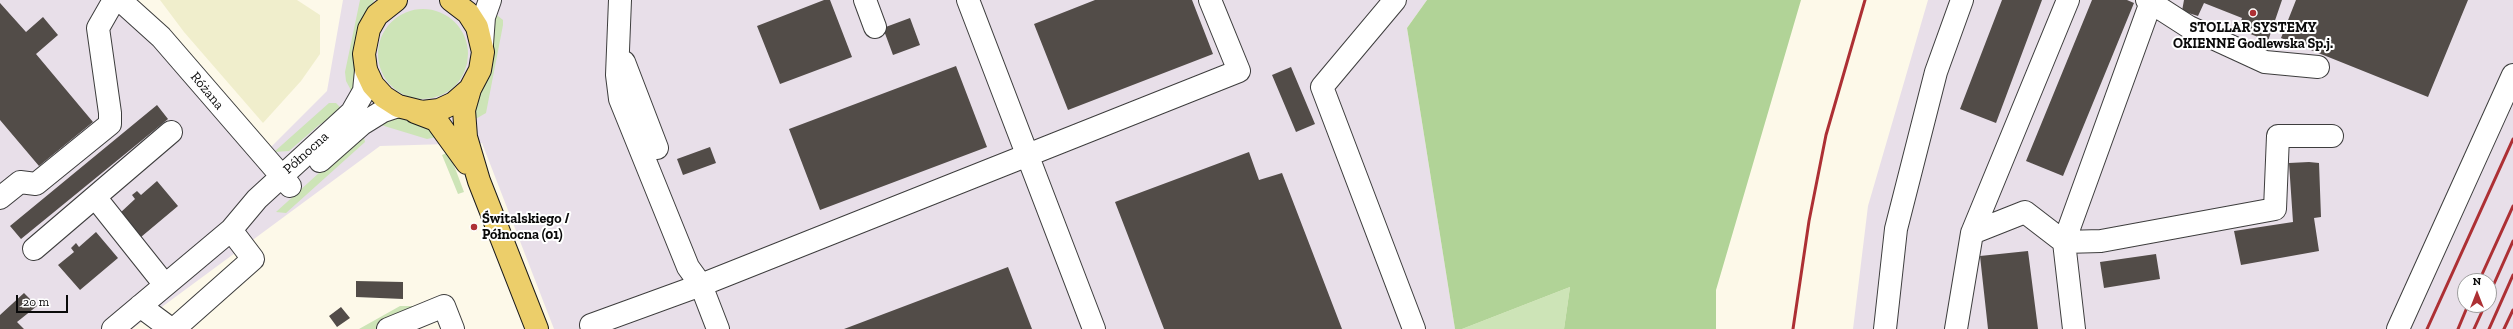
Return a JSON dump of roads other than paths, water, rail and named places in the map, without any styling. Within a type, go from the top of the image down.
[{"type":"main road","points":[[396,0],[378,8],[366,37],[364,54],[366,70],[378,92],[406,109],[436,120],[450,137],[479,181]]},
{"type":"main road","points":[[451,0],[461,7],[473,20],[482,44],[480,70],[470,89],[464,110],[465,129],[479,181],[537,329]]},
{"type":"main road","points":[[406,109],[431,111],[447,107],[470,89]]},
{"type":"street","points":[[0,198],[20,182],[36,184],[110,124],[98,28],[114,0]]},
{"type":"street","name":"Różana","points":[[120,0],[161,37],[285,182]]},
{"type":"street","points":[[482,44],[484,17],[490,0]]},
{"type":"street","points":[[620,0],[618,45],[701,261],[701,285],[718,329]]},
{"type":"street","points":[[865,0],[875,27]]},
{"type":"street","points":[[968,0],[1094,329]]},
{"type":"street","points":[[593,329],[591,325],[701,285],[1027,153],[1239,71],[1210,0]]},
{"type":"street","points":[[1395,0],[1322,87],[1414,329]]},
{"type":"street","points":[[1885,329],[1896,229],[1936,72],[1962,0]]},
{"type":"street","points":[[1956,329],[1972,233],[2068,0]]},
{"type":"street","points":[[2074,329],[2064,242],[2149,1],[2190,27],[2265,62],[2318,67]]},
{"type":"street","name":"Północna","points":[[285,182],[357,105],[364,91],[366,70]]},
{"type":"street","points":[[2398,329],[2513,75]]},
{"type":"street","name":"Północna","points":[[113,329],[230,230],[257,199],[285,182],[362,124],[383,111],[406,109]]},
{"type":"street","points":[[34,249],[171,132]]},
{"type":"street","points":[[1972,233],[2025,212],[2064,242],[2101,241],[2274,209],[2278,136],[2332,136]]},
{"type":"street","points":[[95,197],[165,286]]},
{"type":"street","points":[[174,329],[253,259],[230,230]]},
{"type":"street","points":[[140,306],[171,329]]},
{"type":"street","points":[[388,329],[444,306],[453,329]]},
{"type":"railway","points":[[1793,329],[1809,221],[1826,135],[1865,0]]},
{"type":"railway","points":[[2427,329],[2513,139]]},
{"type":"railway","points":[[2483,273],[2513,206]]},
{"type":"railway","points":[[2497,277],[2513,241]]},
{"type":"railway","points":[[2489,329],[2513,275]]},
{"type":"railway","points":[[2504,329],[2513,310]]},
{"type":"railway","points":[[2458,329],[2465,313]]},
{"type":"railway","points":[[2474,329],[2481,313]]},
{"type":"place","name":"STOLLAR SYSTEMY OKIENNE Godlewska Sp.j.","points":[[2253,13]]},
{"type":"place","name":"Świtalskiego / Północna (01)","points":[[474,227]]}]
